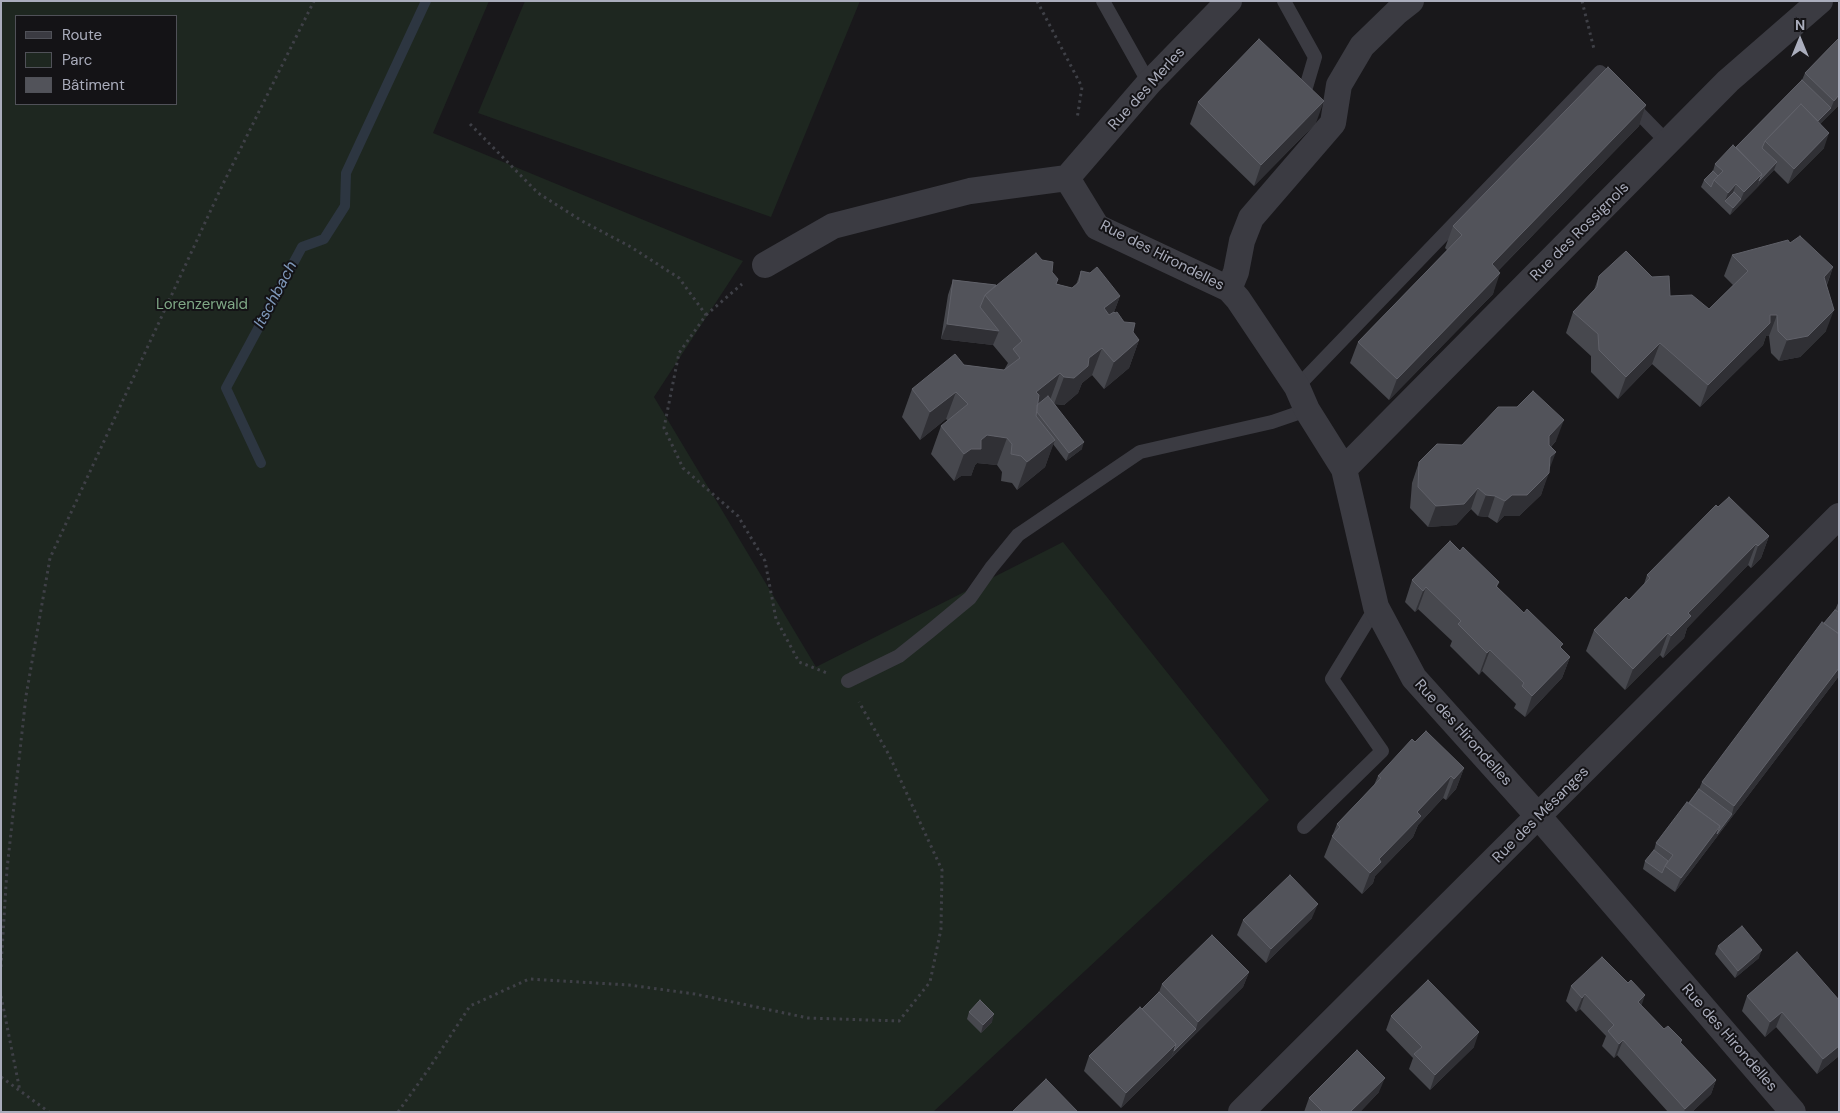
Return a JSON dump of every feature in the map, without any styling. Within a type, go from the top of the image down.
[{"type":"street","name":"Rue des Merles","points":[[1067,178],[1149,83],[1229,1]]},
{"type":"street","points":[[1229,289],[1236,272],[1242,241],[1251,218],[1333,123],[1339,85],[1362,46],[1411,1]]},
{"type":"street","name":"Rue des Rossignols","points":[[1344,469],[1728,82],[1820,1]]},
{"type":"street","points":[[764,265],[833,226],[970,191],[1067,178]]},
{"type":"street","name":"Rue des Hirondelles","points":[[1067,178],[1097,227],[1229,289],[1238,299],[1302,398],[1344,469],[1376,608],[1414,678],[1539,817],[1793,1112]]},
{"type":"street","name":"Rue des Mésanges","points":[[1241,1112],[1839,516]]},
{"type":"lane","points":[[1103,1],[1149,83]]},
{"type":"lane","points":[[1284,1],[1315,57],[1304,94]]},
{"type":"lane","points":[[848,681],[899,656],[970,598],[991,568],[1018,536],[1140,452],[1272,422],[1302,398],[1600,72],[1668,143]]},
{"type":"lane","points":[[1304,827],[1382,750],[1332,679],[1376,608]]},
{"type":"path","points":[[1,967],[7,869],[26,696],[50,558],[222,186],[314,1]]},
{"type":"path","points":[[1037,1],[1082,87],[1076,124]]},
{"type":"path","points":[[1582,1],[1600,72]]},
{"type":"path","points":[[470,124],[538,193],[582,221],[631,247],[679,278],[706,314]]},
{"type":"path","points":[[398,1112],[470,1006],[529,979],[629,985],[695,994],[808,1018],[899,1021],[930,982],[940,928],[942,870],[889,755],[848,681],[799,662],[776,619],[764,561],[738,516],[683,468],[664,428],[679,353],[706,314],[764,265]]},
{"type":"path","points":[[1,996],[20,1091]]},
{"type":"path","points":[[1,1077],[49,1112]]},
{"type":"green space","name":"Lorenzerwald","points":[[1,1],[489,1],[433,133],[743,261],[654,397],[816,667],[1063,542],[1269,800],[933,1112],[1,1112]]},
{"type":"green space","points":[[525,1],[860,1],[771,217],[478,113]]},
{"type":"building","points":[[1839,38],[1839,95],[1834,101],[1805,73]]},
{"type":"building","points":[[1259,39],[1324,101],[1261,165],[1198,102]]},
{"type":"building","points":[[1608,67],[1646,105],[1492,264],[1500,273],[1397,379],[1358,342],[1462,235],[1453,226]]},
{"type":"building","points":[[1802,80],[1831,108],[1818,121],[1801,104],[1765,141],[1762,148],[1777,162],[1759,181],[1762,174],[1736,147]]},
{"type":"building","points":[[1801,104],[1829,133],[1794,169],[1765,141]]},
{"type":"building","points":[[1733,145],[1762,174],[1744,192],[1736,184],[1728,193],[1714,180],[1723,171],[1715,164]]},
{"type":"building","points":[[1713,171],[1718,176],[1711,187],[1704,180]]},
{"type":"building","points":[[1734,192],[1741,199],[1733,208],[1725,201]]},
{"type":"building","points":[[1800,236],[1833,267],[1824,277],[1834,310],[1808,336],[1787,340],[1778,331],[1777,315],[1770,315],[1770,323],[1708,385],[1660,343],[1626,377],[1599,350],[1598,334],[1573,312],[1597,287],[1599,276],[1626,251],[1652,277],[1669,276],[1670,296],[1692,295],[1709,309],[1748,271],[1732,255],[1788,240],[1790,243]]},
{"type":"building","points":[[1036,253],[1042,260],[1053,262],[1052,272],[1058,279],[1056,284],[1072,288],[1079,282],[1081,271],[1090,273],[1097,267],[1120,296],[1104,308],[1109,315],[1117,312],[1124,322],[1135,323],[1133,332],[1139,340],[1114,362],[1102,348],[1089,358],[1088,366],[1074,378],[1064,377],[1060,373],[1036,392],[1039,395],[1036,416],[1055,440],[1027,462],[1021,456],[1011,454],[1012,444],[1007,438],[987,435],[981,440],[981,449],[971,449],[964,454],[941,426],[968,404],[956,392],[930,412],[912,389],[955,354],[964,365],[1004,370],[1020,358],[1013,349],[1022,341],[985,295]]},
{"type":"building","points":[[953,280],[996,285],[985,295],[980,307],[999,331],[947,324]]},
{"type":"building","points":[[1533,391],[1564,420],[1549,436],[1549,445],[1556,452],[1550,457],[1549,473],[1527,495],[1512,495],[1505,501],[1495,496],[1486,495],[1478,488],[1464,504],[1436,506],[1418,487],[1419,462],[1437,444],[1462,445],[1498,407],[1517,407]]},
{"type":"building","points":[[1048,396],[1084,442],[1069,453],[1037,412],[1037,405]]},
{"type":"building","points":[[1729,497],[1769,536],[1758,546],[1756,544],[1688,613],[1691,616],[1671,636],[1668,633],[1633,669],[1594,630],[1626,597],[1629,600],[1650,578],[1647,575],[1716,505],[1718,507]]},
{"type":"building","points":[[1450,541],[1460,551],[1463,547],[1499,582],[1496,586],[1524,613],[1527,609],[1563,644],[1560,647],[1570,657],[1532,696],[1522,686],[1524,683],[1490,650],[1487,653],[1458,624],[1461,621],[1426,587],[1423,591],[1412,580]]},
{"type":"building","points":[[1835,610],[1839,612],[1839,634],[1824,623]]},
{"type":"building","points":[[1822,622],[1839,634],[1839,668],[1734,806],[1702,782]]},
{"type":"building","points":[[1426,731],[1464,768],[1454,779],[1451,776],[1417,812],[1421,816],[1379,859],[1381,862],[1370,873],[1332,836],[1340,827],[1337,824],[1381,778],[1378,776],[1412,739],[1415,742]]},
{"type":"building","points":[[1699,789],[1732,814],[1717,834],[1720,826],[1689,803]]},
{"type":"building","points":[[1687,802],[1720,826],[1681,878],[1665,866],[1673,855],[1656,843]]},
{"type":"building","points":[[1654,850],[1668,861],[1662,873],[1645,861]]},
{"type":"building","points":[[1290,875],[1318,904],[1271,949],[1243,920]]},
{"type":"building","points":[[1742,926],[1762,950],[1738,971],[1718,946]]},
{"type":"building","points":[[1212,935],[1249,972],[1198,1022],[1162,984]]},
{"type":"building","points":[[1797,952],[1839,1000],[1839,1046],[1823,1059],[1782,1012],[1770,1022],[1747,996]]},
{"type":"building","points":[[1602,957],[1628,983],[1631,980],[1645,995],[1638,1002],[1664,1029],[1668,1026],[1682,1040],[1680,1042],[1716,1080],[1685,1109],[1623,1040],[1619,1044],[1608,1031],[1614,1025],[1585,994],[1582,998],[1571,986]]},
{"type":"building","points":[[1428,980],[1479,1032],[1435,1075],[1414,1054],[1422,1047],[1391,1016]]},
{"type":"building","points":[[1159,992],[1196,1029],[1174,1051],[1176,1044],[1142,1009]]},
{"type":"building","points":[[980,1000],[994,1014],[983,1025],[969,1012]]},
{"type":"building","points":[[1140,1007],[1176,1044],[1126,1093],[1089,1056]]},
{"type":"building","points":[[1357,1050],[1385,1078],[1350,1112],[1323,1112],[1309,1098]]},
{"type":"building","points":[[1046,1079],[1078,1112],[1012,1112]]},
{"type":"waterway","name":"Itschbach","points":[[261,463],[226,388],[302,247],[324,239],[345,206],[346,173],[426,1]]}]
